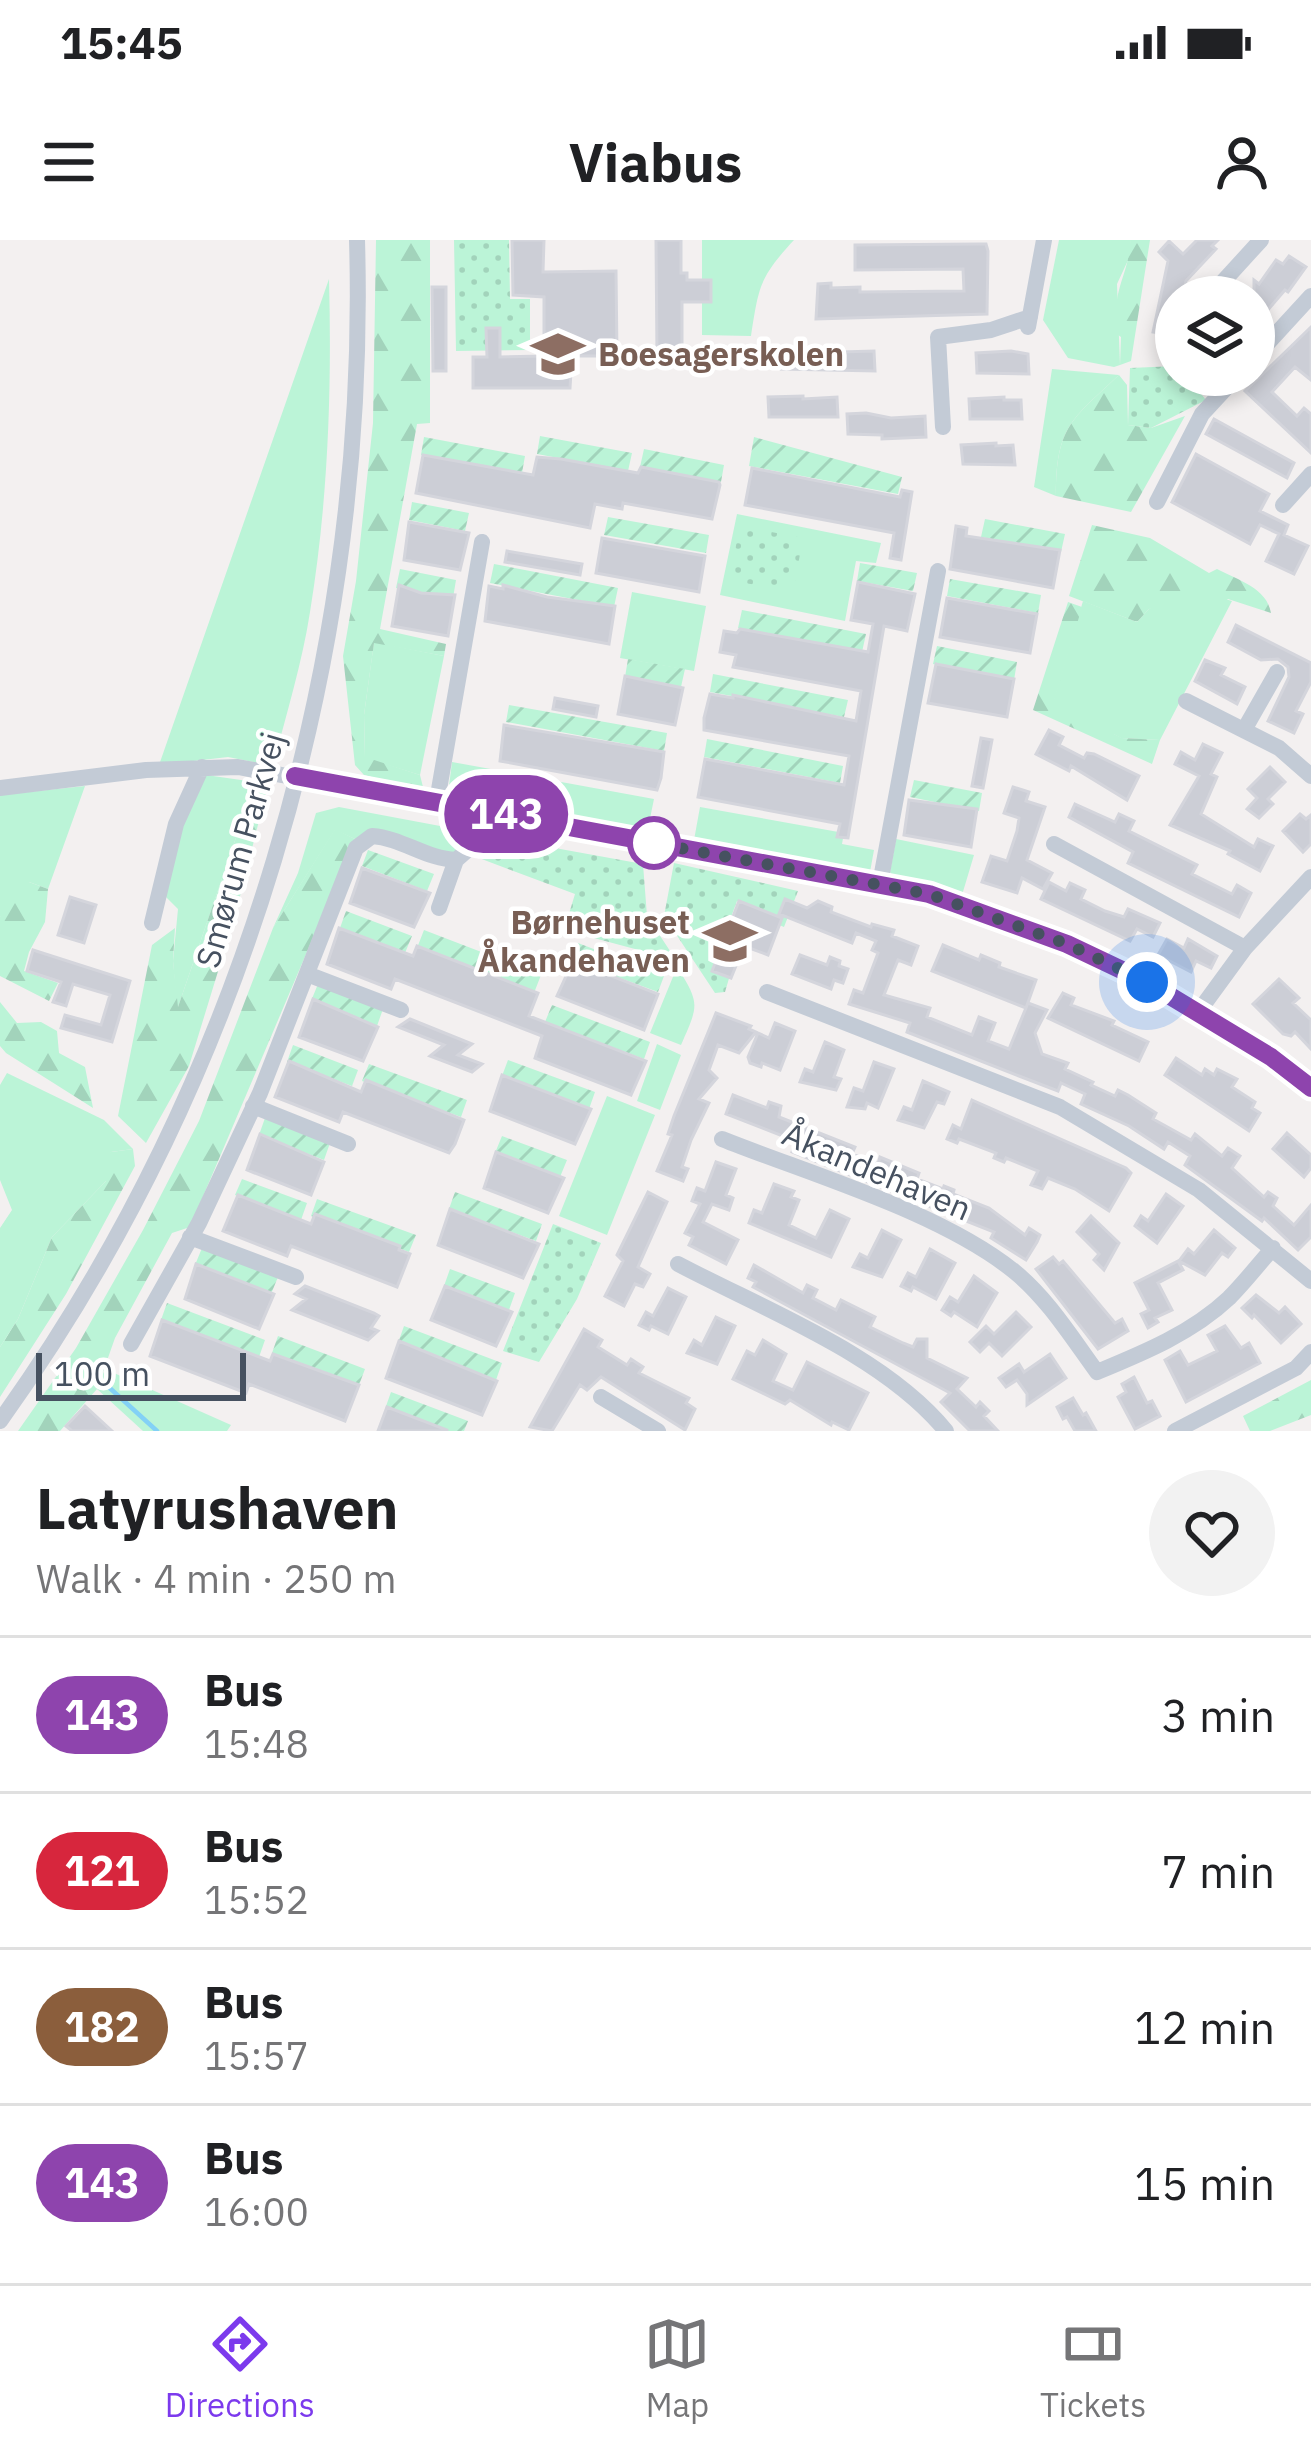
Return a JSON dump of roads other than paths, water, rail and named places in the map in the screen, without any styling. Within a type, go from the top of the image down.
[{"type":"street","name":"Smørum Parkvej","points":[[0,1421],[50,1352],[159,1156],[239,968],[267,887],[329,632],[352,421],[357,240]]},
{"type":"street","points":[[943,427],[938,337],[1029,322],[1044,240]]},
{"type":"street","points":[[1228,276],[1261,240]]},
{"type":"street","points":[[1275,335],[1311,296]]},
{"type":"street","points":[[1157,502],[1202,414],[1219,396]]},
{"type":"street","points":[[1282,505],[1311,474]]},
{"type":"street","points":[[437,801],[482,542]]},
{"type":"street","points":[[880,884],[938,571]]},
{"type":"street","points":[[1244,730],[1277,672]]},
{"type":"street","points":[[1186,700],[1279,748],[1311,776]]},
{"type":"street","points":[[152,923],[176,824],[202,766]]},
{"type":"street","points":[[0,788],[202,766],[238,767],[880,884],[964,905],[1067,944],[1199,1011],[1311,1088]]},
{"type":"street","points":[[439,908],[456,860],[472,846],[487,810]]},
{"type":"street","points":[[131,1344],[190,1238],[253,1106],[362,841],[384,837],[444,860],[456,860]]},
{"type":"street","points":[[1054,844],[1245,948]]},
{"type":"street","points":[[1199,1011],[1245,948],[1309,884]]},
{"type":"street","points":[[308,974],[400,1010]]},
{"type":"street","points":[[767,992],[1060,1108],[1199,1190],[1311,1281]]},
{"type":"street","points":[[253,1106],[348,1144]]},
{"type":"street","name":"Åkandehaven","points":[[722,1139],[956,1232],[1017,1274],[1053,1311],[1097,1372],[1151,1350],[1194,1324],[1228,1299],[1273,1248]]},
{"type":"street","points":[[190,1238],[296,1277]]},
{"type":"street","points":[[678,1264],[883,1371],[924,1404],[946,1431]]},
{"type":"street","points":[[1174,1431],[1296,1368],[1311,1352]]},
{"type":"street","points":[[601,1396],[658,1431]]},
{"type":"waterway","points":[[91,1371],[157,1431]]},
{"type":"place","name":"Boesagerskolen","points":[[558,354]]},
{"type":"place","name":"Børnehuset Åkandehaven","points":[[730,941]]}]
